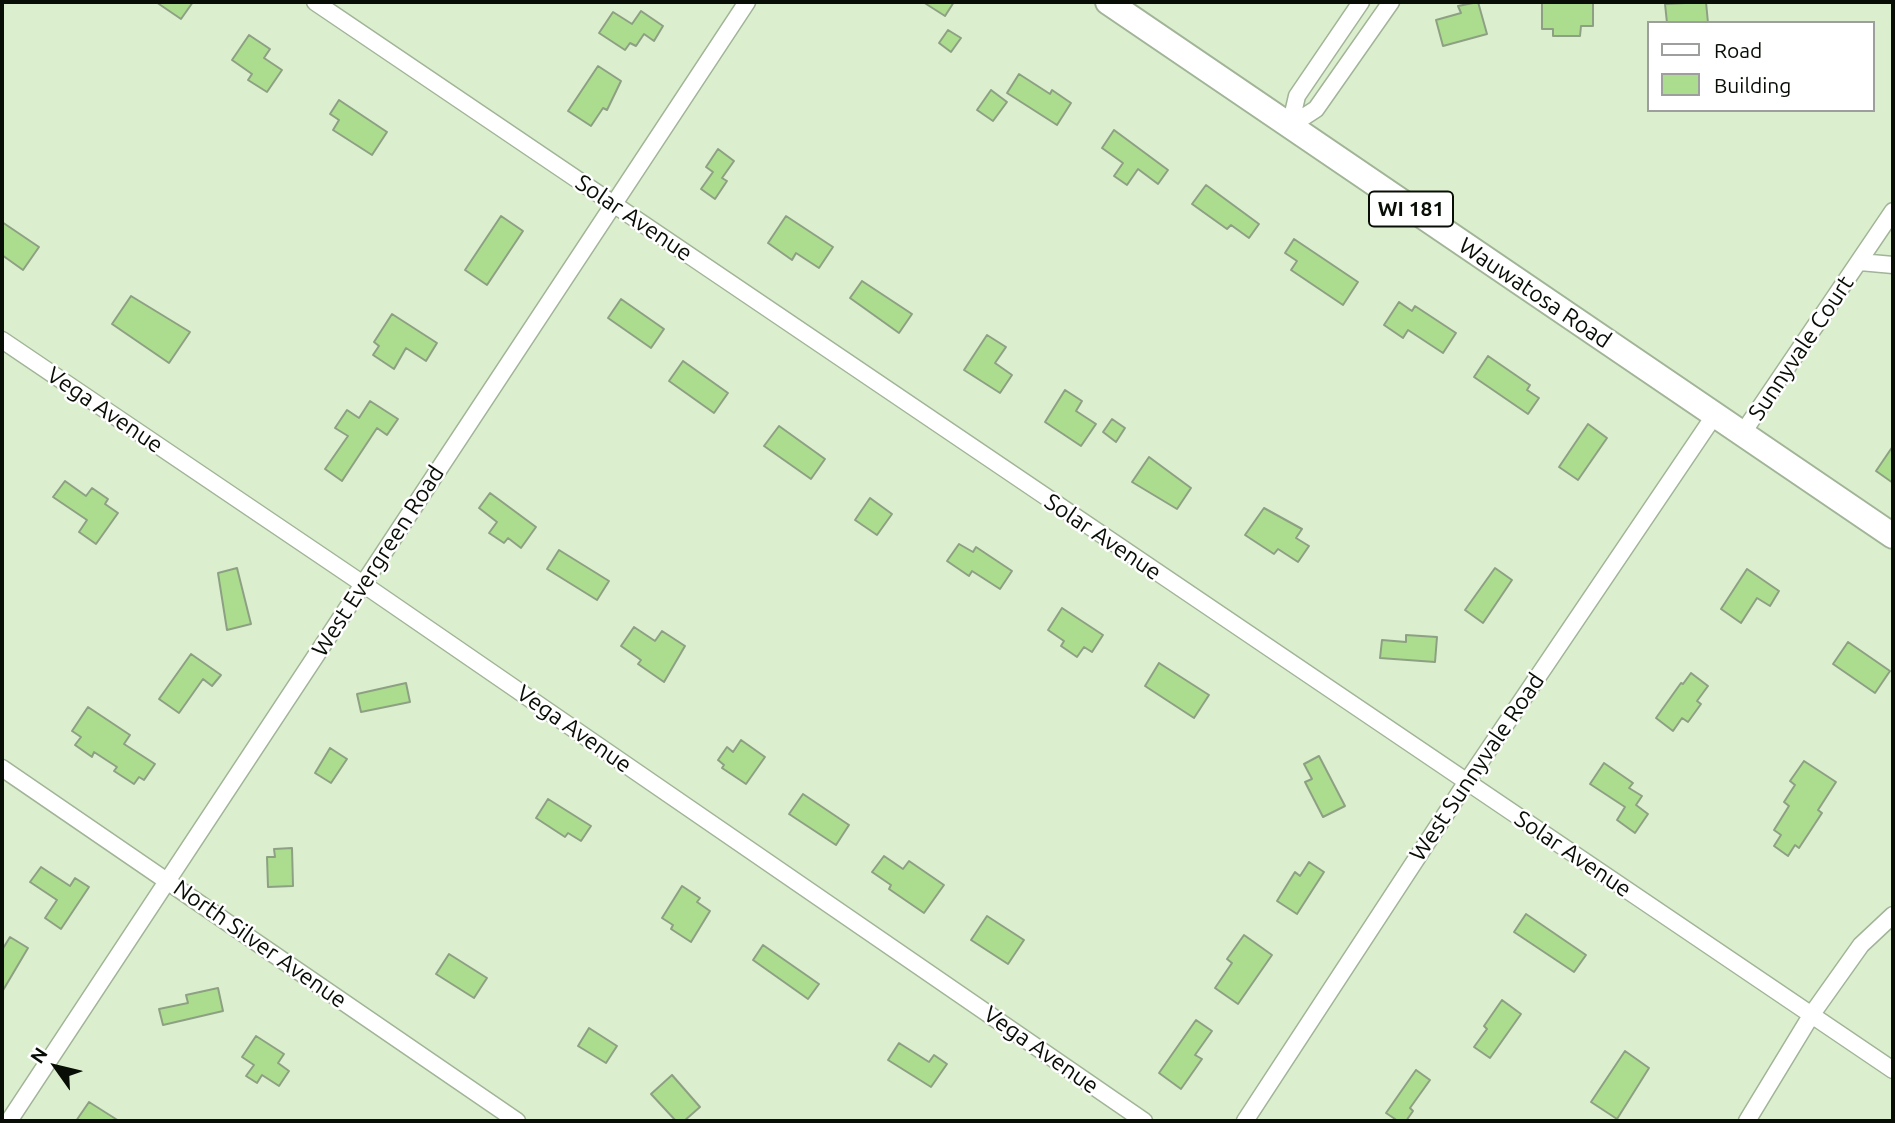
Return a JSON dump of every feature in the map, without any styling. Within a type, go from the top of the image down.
[{"type":"main road","name":"Wauwatosa Road","points":[[1108,2],[1893,536]]},
{"type":"street","name":"Solar Avenue","points":[[315,2],[1893,1070]]},
{"type":"street","name":"West Evergreen Road","points":[[9,1121],[747,2]]},
{"type":"street","points":[[1290,127],[1297,96],[1361,2]]},
{"type":"street","points":[[1290,127],[1316,109],[1391,2]]},
{"type":"street","name":"Sunnyvale Court","points":[[1742,434],[1893,211]]},
{"type":"street","name":"Sunnyvale Court","points":[[1860,261],[1893,265]]},
{"type":"street","name":"Vega Avenue","points":[[2,340],[363,584],[1144,1121]]},
{"type":"street","name":"West Sunnyvale Road","points":[[1245,1121],[1466,783],[1714,416]]},
{"type":"street","name":"North Silver Avenue","points":[[2,768],[517,1121]]},
{"type":"street","points":[[1747,1121],[1812,1014],[1861,944],[1893,915]]},
{"type":"building","points":[[156,2],[193,2],[181,19]]},
{"type":"building","points":[[923,2],[954,2],[945,16]]},
{"type":"building","points":[[1478,2],[1487,34],[1443,46],[1436,20],[1461,13],[1458,6]]},
{"type":"building","points":[[1542,2],[1593,2],[1593,26],[1581,26],[1580,36],[1553,36],[1553,29],[1542,29]]},
{"type":"building","points":[[1706,2],[1708,21],[1667,21],[1665,4]]},
{"type":"building","points":[[641,11],[663,26],[654,41],[644,34],[636,46],[630,43],[625,50],[599,33],[613,12],[632,24]]},
{"type":"building","points":[[948,30],[961,38],[951,52],[939,43]]},
{"type":"building","points":[[249,35],[270,49],[264,58],[282,70],[267,92],[248,80],[252,74],[232,60]]},
{"type":"building","points":[[598,66],[621,81],[607,110],[603,108],[591,126],[568,111]]},
{"type":"building","points":[[1019,74],[1050,94],[1052,90],[1071,103],[1057,125],[1007,93]]},
{"type":"building","points":[[991,90],[1007,102],[993,121],[977,110]]},
{"type":"building","points":[[339,100],[387,132],[372,155],[333,130],[339,120],[330,114]]},
{"type":"building","points":[[1114,130],[1168,170],[1158,184],[1138,169],[1127,185],[1114,176],[1123,163],[1102,148]]},
{"type":"building","points":[[718,149],[734,161],[722,178],[727,181],[715,199],[701,189],[713,172],[706,167]]},
{"type":"building","points":[[1206,185],[1259,224],[1249,238],[1231,225],[1227,229],[1192,204]]},
{"type":"building","points":[[501,216],[523,231],[487,285],[465,270]]},
{"type":"building","points":[[786,216],[833,247],[819,268],[796,253],[792,260],[768,243]]},
{"type":"building","points":[[2,222],[39,247],[23,270],[2,255]]},
{"type":"building","points":[[1294,239],[1358,282],[1343,305],[1291,270],[1297,261],[1285,253]]},
{"type":"building","points":[[862,281],[912,314],[899,333],[850,298]]},
{"type":"building","points":[[131,296],[190,332],[169,363],[112,324]]},
{"type":"building","points":[[621,299],[664,329],[651,348],[608,318]]},
{"type":"building","points":[[1399,302],[1412,311],[1415,306],[1456,333],[1443,353],[1408,330],[1403,338],[1384,325]]},
{"type":"building","points":[[392,314],[437,343],[426,361],[406,348],[394,369],[373,355],[379,346],[374,342]]},
{"type":"building","points":[[987,335],[1006,347],[995,363],[1012,375],[1000,393],[964,370]]},
{"type":"building","points":[[1488,356],[1530,385],[1527,390],[1539,398],[1528,414],[1474,377]]},
{"type":"building","points":[[683,361],[728,393],[714,413],[669,381]]},
{"type":"building","points":[[1065,390],[1082,401],[1076,411],[1096,424],[1081,446],[1045,422]]},
{"type":"building","points":[[370,401],[398,419],[387,435],[377,428],[342,481],[325,469],[348,436],[335,428],[347,410],[359,418]]},
{"type":"building","points":[[1112,419],[1125,428],[1116,442],[1103,432]]},
{"type":"building","points":[[1588,424],[1607,438],[1578,480],[1559,467]]},
{"type":"building","points":[[779,426],[825,459],[811,479],[764,446]]},
{"type":"building","points":[[1893,446],[1893,483],[1876,471]]},
{"type":"building","points":[[1149,457],[1191,488],[1177,509],[1132,482]]},
{"type":"building","points":[[65,481],[86,496],[92,488],[108,499],[105,504],[118,513],[96,544],[79,532],[87,520],[53,497]]},
{"type":"building","points":[[490,493],[536,527],[521,548],[508,538],[504,543],[489,533],[497,522],[479,508]]},
{"type":"building","points":[[870,498],[892,514],[877,535],[855,520]]},
{"type":"building","points":[[1264,508],[1302,529],[1296,538],[1309,546],[1298,562],[1278,549],[1274,554],[1245,535]]},
{"type":"building","points":[[959,544],[973,552],[976,547],[1012,571],[1000,589],[972,571],[969,576],[947,561]]},
{"type":"building","points":[[559,550],[609,581],[597,600],[547,569]]},
{"type":"building","points":[[237,568],[251,624],[227,630],[218,573]]},
{"type":"building","points":[[1495,568],[1512,580],[1483,623],[1465,610]]},
{"type":"building","points":[[1747,569],[1779,591],[1770,606],[1757,598],[1741,623],[1721,609]]},
{"type":"building","points":[[1062,608],[1103,635],[1092,652],[1084,647],[1077,657],[1061,646],[1064,641],[1048,630]]},
{"type":"building","points":[[634,627],[655,641],[662,631],[685,646],[664,682],[638,664],[641,660],[621,646]]},
{"type":"building","points":[[1406,635],[1437,637],[1435,662],[1380,658],[1382,640],[1406,642]]},
{"type":"building","points":[[1848,642],[1890,671],[1875,693],[1833,664]]},
{"type":"building","points":[[191,654],[221,675],[212,686],[203,679],[179,713],[159,699]]},
{"type":"building","points":[[1159,663],[1209,695],[1194,718],[1145,686]]},
{"type":"building","points":[[1691,673],[1708,686],[1697,701],[1701,704],[1688,722],[1682,718],[1673,731],[1656,718]]},
{"type":"building","points":[[406,683],[410,702],[361,712],[357,694]]},
{"type":"building","points":[[88,707],[130,735],[124,744],[155,764],[144,780],[139,777],[134,784],[114,771],[117,767],[94,752],[92,757],[75,745],[81,737],[72,731]]},
{"type":"building","points":[[741,740],[765,757],[746,784],[722,768],[724,765],[718,760],[727,747],[733,752]]},
{"type":"building","points":[[330,748],[347,759],[331,783],[315,773]]},
{"type":"building","points":[[1319,756],[1345,806],[1323,817],[1305,782],[1312,779],[1304,764]]},
{"type":"building","points":[[1804,761],[1836,782],[1818,810],[1822,813],[1799,848],[1795,845],[1788,856],[1774,846],[1781,835],[1774,830],[1789,806],[1784,802],[1795,785],[1790,781]]},
{"type":"building","points":[[1604,763],[1633,783],[1629,788],[1642,796],[1636,805],[1648,814],[1635,833],[1617,820],[1625,807],[1590,784]]},
{"type":"building","points":[[803,794],[849,825],[836,845],[789,814]]},
{"type":"building","points":[[548,799],[591,826],[581,841],[568,833],[565,837],[536,818]]},
{"type":"building","points":[[292,848],[293,886],[268,887],[267,857],[275,857],[274,849]]},
{"type":"building","points":[[884,856],[903,869],[909,861],[944,885],[924,913],[889,889],[891,885],[872,872]]},
{"type":"building","points":[[1309,862],[1324,872],[1297,914],[1277,901],[1295,872],[1300,876]]},
{"type":"building","points":[[41,867],[70,886],[75,878],[89,887],[61,929],[45,918],[57,900],[30,882]]},
{"type":"building","points":[[682,886],[700,898],[697,902],[710,911],[691,942],[671,929],[673,925],[662,918]]},
{"type":"building","points":[[1526,914],[1586,955],[1574,972],[1514,932]]},
{"type":"building","points":[[987,916],[1024,940],[1008,964],[971,940]]},
{"type":"building","points":[[1244,935],[1272,955],[1238,1004],[1215,988],[1232,963],[1227,959]]},
{"type":"building","points":[[10,937],[28,948],[2,992],[2,950]]},
{"type":"building","points":[[763,945],[819,984],[808,999],[753,960]]},
{"type":"building","points":[[449,954],[487,978],[474,998],[436,974]]},
{"type":"building","points":[[218,988],[223,1011],[163,1025],[159,1009],[188,1003],[186,995]]},
{"type":"building","points":[[1502,1000],[1521,1014],[1490,1058],[1474,1047],[1487,1029],[1484,1026]]},
{"type":"building","points":[[1196,1020],[1212,1031],[1195,1055],[1202,1059],[1181,1089],[1159,1073]]},
{"type":"building","points":[[589,1028],[617,1046],[606,1063],[578,1046]]},
{"type":"building","points":[[256,1036],[284,1054],[278,1063],[289,1071],[279,1086],[262,1075],[257,1083],[246,1076],[254,1065],[242,1057]]},
{"type":"building","points":[[899,1043],[929,1062],[934,1055],[947,1064],[931,1087],[888,1060]]},
{"type":"building","points":[[1625,1051],[1649,1068],[1617,1119],[1591,1102]]},
{"type":"building","points":[[1416,1070],[1430,1080],[1410,1108],[1413,1111],[1406,1121],[1398,1121],[1386,1113]]},
{"type":"building","points":[[672,1075],[700,1107],[684,1121],[676,1121],[651,1094]]},
{"type":"building","points":[[89,1102],[119,1121],[76,1121]]}]
